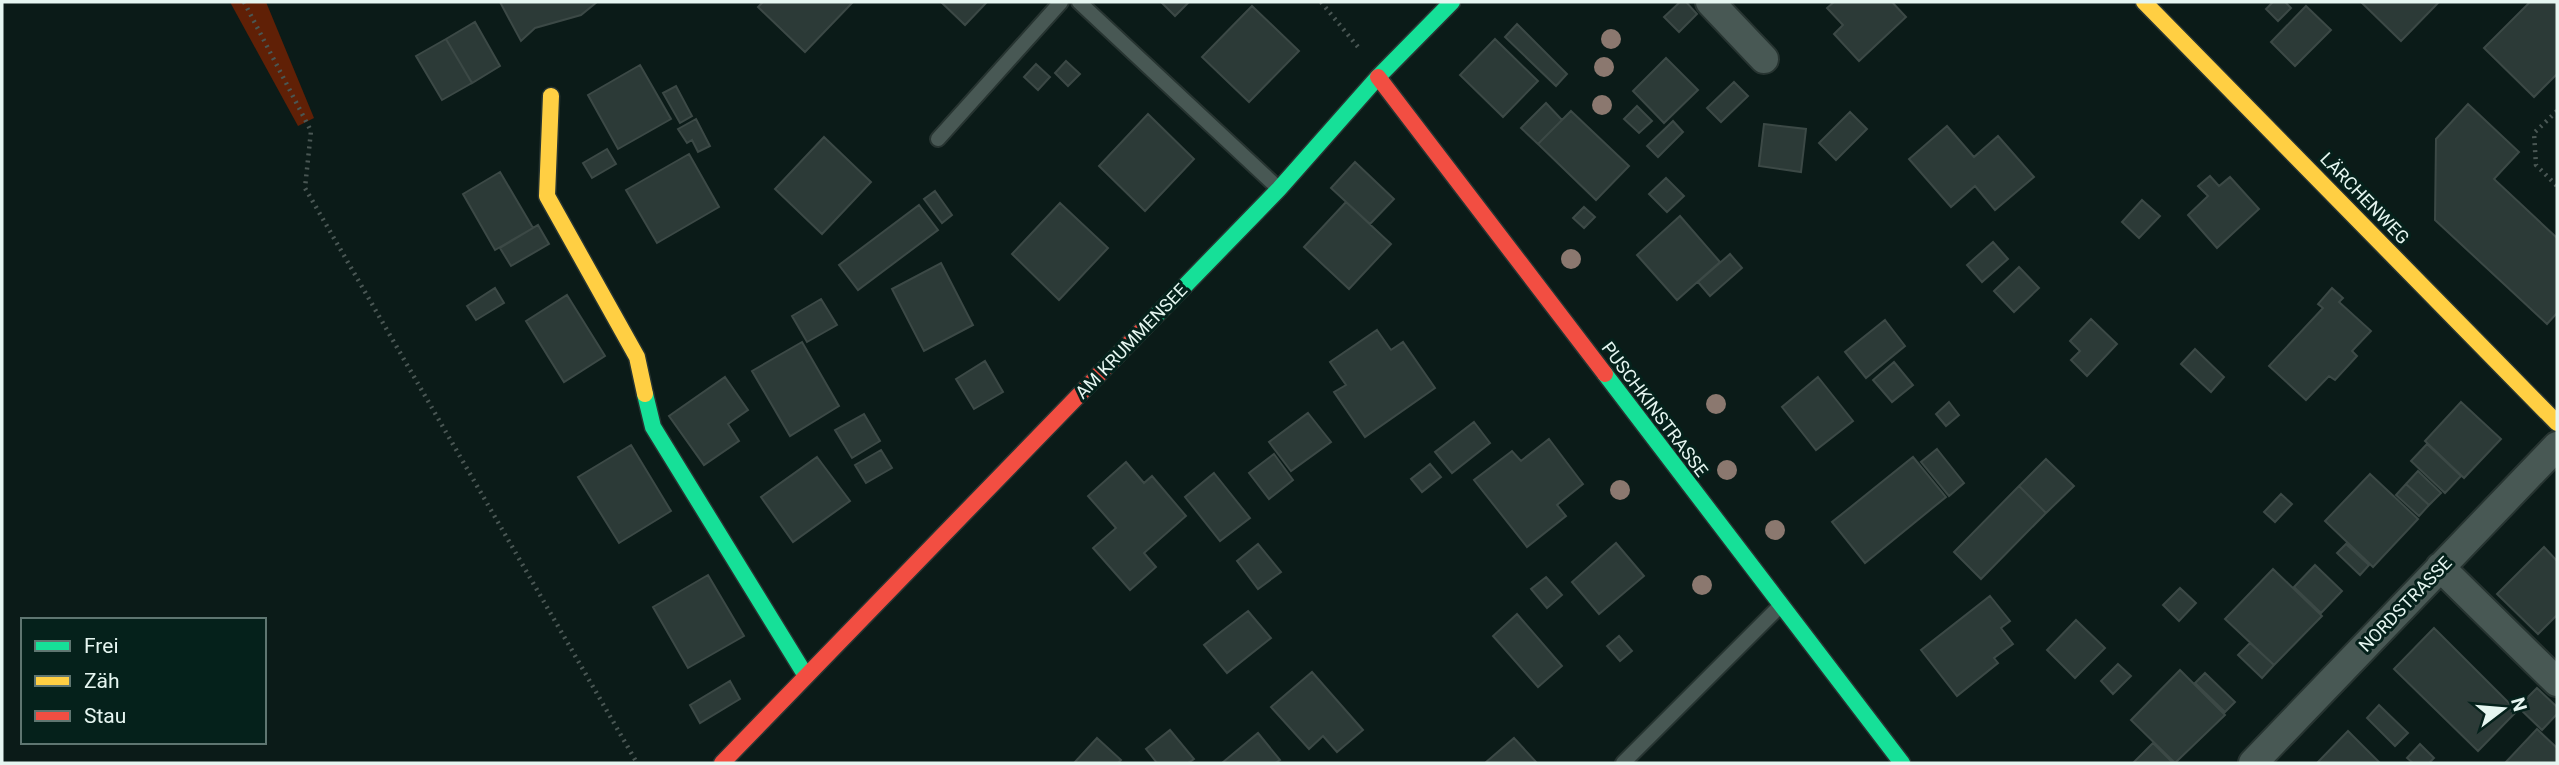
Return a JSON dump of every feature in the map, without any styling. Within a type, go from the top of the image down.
[{"type":"street","name":"AM KRUMMENSEE","points":[[722,763],[1279,189],[1378,77],[1452,2]]},
{"type":"street","points":[[1710,2],[1764,59]]},
{"type":"street","name":"LÄRCHENWEG","points":[[2144,2],[2557,423]]},
{"type":"street","name":"PUSCHKINSTRASSE","points":[[1378,77],[1902,763]]},
{"type":"street","points":[[551,96],[547,196],[637,357],[653,427],[806,676]]},
{"type":"street","name":"NORDSTRASSE","points":[[2253,763],[2557,446]]},
{"type":"street","points":[[2440,567],[2557,681]]},
{"type":"lane","points":[[937,139],[1060,2]]},
{"type":"lane","points":[[1079,2],[1279,189]]},
{"type":"lane","points":[[1623,763],[1780,606]]},
{"type":"path","points":[[244,2],[311,131],[305,188],[637,763]]},
{"type":"path","points":[[1321,2],[1362,52],[1378,77]]},
{"type":"path","points":[[2557,111],[2533,133],[2536,165],[2557,186]]},
{"type":"shaded area","points":[[230,2],[266,2],[314,118],[298,126]]},
{"type":"building","points":[[500,2],[597,2],[581,15],[535,28],[521,41]]},
{"type":"building","points":[[763,2],[853,2],[805,52],[758,7]]},
{"type":"building","points":[[941,2],[987,2],[965,25]]},
{"type":"building","points":[[1161,2],[1186,2],[1188,3],[1175,16]]},
{"type":"building","points":[[1680,2],[1686,2],[1697,14],[1679,32],[1664,17]]},
{"type":"building","points":[[1834,2],[1892,2],[1906,17],[1859,61],[1834,34],[1843,25],[1827,8]]},
{"type":"building","points":[[2273,2],[2285,2],[2291,8],[2278,21],[2266,9]]},
{"type":"building","points":[[2361,2],[2439,2],[2401,41]]},
{"type":"building","points":[[2530,2],[2557,2],[2557,74],[2534,97],[2484,48]]},
{"type":"building","points":[[1252,6],[1299,51],[1249,102],[1202,57]]},
{"type":"building","points":[[2306,6],[2331,30],[2295,66],[2271,42]]},
{"type":"building","points":[[475,22],[500,66],[472,83],[446,39]]},
{"type":"building","points":[[1517,24],[1567,74],[1556,86],[1505,37]]},
{"type":"building","points":[[446,39],[472,83],[442,100],[416,56]]},
{"type":"building","points":[[1495,39],[1538,81],[1503,117],[1460,75]]},
{"type":"building","points":[[1666,58],[1698,90],[1664,123],[1633,91]]},
{"type":"building","points":[[1066,61],[1080,74],[1068,86],[1055,73]]},
{"type":"building","points":[[1036,64],[1050,77],[1038,90],[1024,77]]},
{"type":"building","points":[[640,65],[671,119],[618,149],[588,95]]},
{"type":"building","points":[[1734,82],[1748,96],[1721,122],[1707,108]]},
{"type":"building","points":[[676,86],[692,116],[680,123],[663,93]]},
{"type":"building","points":[[1546,103],[1562,120],[1538,144],[1521,128]]},
{"type":"building","points":[[2468,104],[2519,152],[2494,179],[2557,238],[2557,313],[2547,324],[2435,220],[2436,139]]},
{"type":"building","points":[[1637,106],[1652,121],[1639,133],[1624,119]]},
{"type":"building","points":[[1571,111],[1629,166],[1596,200],[1538,144]]},
{"type":"building","points":[[1850,112],[1867,129],[1836,160],[1819,143]]},
{"type":"building","points":[[1148,114],[1194,159],[1145,211],[1099,166]]},
{"type":"building","points":[[696,119],[710,146],[698,152],[692,140],[687,143],[678,129]]},
{"type":"building","points":[[1673,121],[1683,132],[1658,157],[1647,146]]},
{"type":"building","points":[[1764,124],[1806,129],[1801,172],[1759,166]]},
{"type":"building","points":[[1947,126],[1974,157],[1998,136],[2034,177],[1995,210],[1975,186],[1951,207],[1909,159]]},
{"type":"building","points":[[824,137],[871,182],[822,234],[775,189]]},
{"type":"building","points":[[607,149],[616,164],[592,178],[583,163]]},
{"type":"building","points":[[689,154],[719,207],[657,243],[626,190]]},
{"type":"building","points":[[1355,162],[1394,199],[1370,224],[1331,188]]},
{"type":"building","points":[[500,172],[533,228],[495,250],[463,194]]},
{"type":"building","points":[[2210,176],[2219,186],[2230,177],[2259,209],[2217,248],[2188,215],[2208,196],[2198,186]]},
{"type":"building","points":[[1666,178],[1684,196],[1667,212],[1649,194]]},
{"type":"building","points":[[935,191],[952,215],[942,223],[924,199]]},
{"type":"building","points":[[2142,200],[2160,216],[2139,238],[2122,222]]},
{"type":"building","points":[[1346,202],[1391,244],[1349,289],[1304,247]]},
{"type":"building","points":[[1060,203],[1108,248],[1059,300],[1012,254]]},
{"type":"building","points":[[919,205],[938,230],[858,290],[839,265]]},
{"type":"building","points":[[1584,207],[1595,217],[1584,228],[1573,218]]},
{"type":"building","points":[[1680,216],[1720,262],[1677,300],[1637,255]]},
{"type":"building","points":[[538,225],[549,244],[511,266],[500,248]]},
{"type":"building","points":[[1993,242],[2008,259],[1982,282],[1967,265]]},
{"type":"building","points":[[1730,254],[1742,268],[1710,296],[1698,282]]},
{"type":"building","points":[[941,263],[973,325],[924,351],[892,289]]},
{"type":"building","points":[[2019,267],[2039,288],[2014,312],[1994,291]]},
{"type":"building","points":[[495,288],[504,303],[476,320],[467,306]]},
{"type":"building","points":[[2332,288],[2343,298],[2339,302],[2371,331],[2352,351],[2357,356],[2335,380],[2329,376],[2306,400],[2269,366],[2323,308],[2318,304]]},
{"type":"building","points":[[567,295],[605,356],[564,382],[526,321]]},
{"type":"building","points":[[821,299],[837,325],[807,342],[792,316]]},
{"type":"building","points":[[2091,319],[2117,344],[2087,376],[2071,360],[2080,351],[2070,341]]},
{"type":"building","points":[[1885,320],[1905,346],[1866,378],[1845,352]]},
{"type":"building","points":[[1377,330],[1391,350],[1403,342],[1435,388],[1365,437],[1334,392],[1346,385],[1330,362]]},
{"type":"building","points":[[802,342],[839,406],[790,436],[752,371]]},
{"type":"building","points":[[2195,349],[2224,377],[2211,392],[2181,364]]},
{"type":"building","points":[[985,361],[1003,392],[974,409],[956,379]]},
{"type":"building","points":[[1894,362],[1913,385],[1892,402],[1873,380]]},
{"type":"building","points":[[725,377],[748,410],[728,424],[739,441],[704,465],[669,416]]},
{"type":"building","points":[[1818,377],[1853,421],[1816,450],[1782,407]]},
{"type":"building","points":[[1949,402],[1959,415],[1946,426],[1936,414]]},
{"type":"building","points":[[2461,402],[2501,439],[2464,478],[2425,441]]},
{"type":"building","points":[[1308,413],[1331,442],[1291,471],[1269,442]]},
{"type":"building","points":[[864,414],[880,441],[852,458],[835,430]]},
{"type":"building","points":[[1474,422],[1490,443],[1452,473],[1435,452]]},
{"type":"building","points":[[1549,439],[1583,484],[1557,505],[1566,516],[1527,547],[1474,480],[1512,451],[1521,461]]},
{"type":"building","points":[[2427,444],[2461,476],[2445,493],[2411,461]]},
{"type":"building","points":[[631,445],[671,511],[619,543],[578,477]]},
{"type":"building","points":[[1937,449],[1964,483],[1949,496],[1921,462]]},
{"type":"building","points":[[881,450],[892,468],[866,483],[855,465]]},
{"type":"building","points":[[1274,454],[1293,480],[1269,499],[1249,473]]},
{"type":"building","points":[[817,457],[850,501],[793,542],[761,497]]},
{"type":"building","points":[[1913,457],[1946,497],[1865,563],[1832,522]]},
{"type":"building","points":[[2046,459],[2074,486],[2046,513],[2019,486]]},
{"type":"building","points":[[1126,462],[1144,483],[1152,476],[1186,516],[1144,553],[1156,567],[1130,590],[1093,548],[1116,528],[1088,496]]},
{"type":"building","points":[[1430,464],[1441,477],[1422,492],[1411,479]]},
{"type":"building","points":[[2418,471],[2441,493],[2429,505],[2406,484]]},
{"type":"building","points":[[1214,473],[1250,518],[1220,541],[1185,497]]},
{"type":"building","points":[[2370,474],[2418,519],[2373,567],[2325,521]]},
{"type":"building","points":[[2406,484],[2429,505],[2419,516],[2396,495]]},
{"type":"building","points":[[2019,486],[2046,513],[1981,579],[1954,552]]},
{"type":"building","points":[[2281,494],[2292,504],[2275,522],[2264,512]]},
{"type":"building","points":[[1616,543],[1644,576],[1599,614],[1572,582]]},
{"type":"building","points":[[1258,544],[1281,572],[1258,589],[1237,561]]},
{"type":"building","points":[[2346,544],[2369,565],[2360,575],[2337,553]]},
{"type":"building","points":[[2544,547],[2557,561],[2557,615],[2538,634],[2497,594]]},
{"type":"building","points":[[2315,565],[2342,591],[2321,613],[2294,587]]},
{"type":"building","points":[[2273,569],[2322,616],[2274,665],[2225,619]]},
{"type":"building","points":[[708,575],[744,636],[688,668],[653,607]]},
{"type":"building","points":[[1546,577],[1562,595],[1547,608],[1531,589]]},
{"type":"building","points":[[2180,588],[2196,603],[2179,621],[2163,605]]},
{"type":"building","points":[[1990,596],[2010,621],[2001,628],[2013,644],[1994,658],[1998,663],[1957,696],[1921,650]]},
{"type":"building","points":[[1248,611],[1271,638],[1227,673],[1204,645]]},
{"type":"building","points":[[1517,614],[1562,666],[1538,687],[1493,636]]},
{"type":"building","points":[[2076,620],[2105,648],[2075,678],[2047,650]]},
{"type":"building","points":[[2434,628],[2517,711],[2478,751],[2394,669]]},
{"type":"building","points":[[1619,636],[1632,651],[1620,661],[1607,646]]},
{"type":"building","points":[[2250,643],[2274,665],[2262,678],[2238,655]]},
{"type":"building","points":[[2118,664],[2131,676],[2113,694],[2101,681]]},
{"type":"building","points":[[2180,670],[2225,715],[2175,763],[2131,720]]},
{"type":"building","points":[[1312,672],[1363,730],[1337,752],[1323,736],[1309,749],[1271,707]]},
{"type":"building","points":[[2205,673],[2235,702],[2225,712],[2195,683]]},
{"type":"building","points":[[730,681],[740,699],[700,723],[690,705]]},
{"type":"building","points":[[2537,688],[2557,707],[2557,714],[2542,730],[2518,707]]},
{"type":"building","points":[[2379,705],[2408,733],[2395,746],[2367,718]]},
{"type":"building","points":[[2537,729],[2557,748],[2557,763],[2505,763]]},
{"type":"building","points":[[1170,730],[1194,759],[1188,763],[1157,763],[1146,749]]},
{"type":"building","points":[[2348,731],[2380,763],[2317,763]]},
{"type":"building","points":[[1258,733],[1280,760],[1275,763],[1222,763]]},
{"type":"building","points":[[1097,738],[1121,760],[1118,763],[1074,763]]},
{"type":"building","points":[[1514,738],[1537,763],[1485,763]]},
{"type":"building","points":[[2153,743],[2173,763],[2133,763]]},
{"type":"building","points":[[2420,744],[2434,758],[2429,763],[2413,763],[2407,758]]},
{"type":"traffic: fast","points":[[1145,327],[1279,189],[1378,77],[1452,2]]},
{"type":"traffic: fast","points":[[1605,374],[1902,763]]},
{"type":"traffic: fast","points":[[645,394],[653,427],[806,676]]},
{"type":"traffic: slow","points":[[2144,2],[2557,423]]},
{"type":"traffic: slow","points":[[551,96],[547,196],[637,357],[645,394]]},
{"type":"traffic: jam","points":[[1378,77],[1605,374]]},
{"type":"traffic: jam","points":[[722,763],[1145,327]]}]
